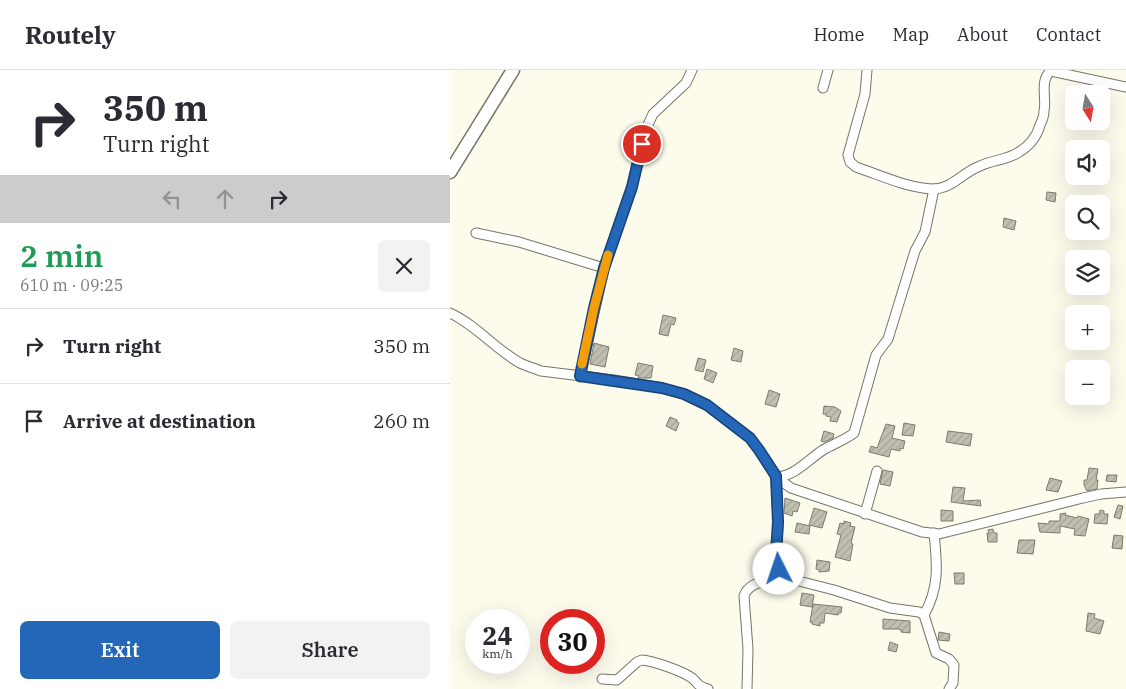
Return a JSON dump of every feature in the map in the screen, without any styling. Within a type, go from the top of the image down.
[{"type":"highway","points":[[450,172],[513,70]]},
{"type":"street","points":[[580,376],[604,268],[632,187],[648,121],[686,82],[692,70]]},
{"type":"street","points":[[823,88],[828,70]]},
{"type":"street","points":[[867,70],[865,94],[848,155],[850,162],[856,166],[910,185],[934,189],[950,185],[980,165],[1013,155],[1028,146],[1040,127],[1045,110],[1044,91],[1046,79],[1051,71],[1126,87]]},
{"type":"street","points":[[776,476],[793,472],[823,451],[854,433],[876,355],[888,339],[915,251],[924,232],[934,189]]},
{"type":"street","points":[[476,233],[519,242],[604,268]]},
{"type":"street","points":[[450,313],[465,321],[521,363],[542,371],[662,388],[684,394],[707,405],[755,444],[776,476],[791,488],[922,532],[939,534],[1092,496],[1126,492]]},
{"type":"street","points":[[865,514],[877,471]]},
{"type":"street","points":[[776,476],[778,522],[776,553],[780,575]]},
{"type":"street","points":[[924,615],[929,606],[936,581],[934,533]]},
{"type":"street","points":[[780,575],[890,608],[919,612],[924,615],[936,653],[949,659],[954,665],[952,686],[949,689]]},
{"type":"street","points":[[746,689],[748,649],[744,596],[747,589],[752,585],[771,580],[780,575]]},
{"type":"street","points":[[602,679],[617,680],[636,662],[642,660],[685,675],[693,679],[698,686],[708,689]]},
{"type":"building","points":[[1047,192],[1056,193],[1055,202],[1046,200]]},
{"type":"building","points":[[1004,218],[1016,221],[1014,230],[1003,227]]},
{"type":"building","points":[[663,315],[676,318],[674,325],[671,324],[668,336],[659,334]]},
{"type":"building","points":[[594,343],[609,347],[605,367],[590,364]]},
{"type":"building","points":[[734,348],[743,351],[741,362],[731,360]]},
{"type":"building","points":[[698,358],[706,360],[703,372],[695,370]]},
{"type":"building","points":[[638,363],[653,366],[651,378],[638,378],[639,376],[635,375]]},
{"type":"building","points":[[707,369],[717,373],[713,383],[704,379]]},
{"type":"building","points":[[769,390],[780,394],[776,407],[765,404]]},
{"type":"building","points":[[824,406],[835,407],[841,411],[837,422],[830,421],[831,417],[823,414]]},
{"type":"building","points":[[670,417],[679,423],[676,431],[666,426]]},
{"type":"building","points":[[904,423],[915,425],[913,436],[902,435]]},
{"type":"building","points":[[886,424],[895,426],[892,438],[905,441],[903,449],[900,448],[900,451],[891,449],[889,457],[869,452],[871,446],[877,448]]},
{"type":"building","points":[[824,431],[834,434],[833,438],[824,442],[821,441]]},
{"type":"building","points":[[948,431],[972,434],[970,446],[946,442]]},
{"type":"building","points":[[1089,468],[1098,469],[1096,480],[1098,480],[1097,489],[1087,491],[1084,480],[1087,480]]},
{"type":"building","points":[[883,470],[893,472],[890,486],[880,484]]},
{"type":"building","points":[[1107,475],[1117,475],[1116,482],[1106,481]]},
{"type":"building","points":[[1050,478],[1062,481],[1058,492],[1046,490]]},
{"type":"building","points":[[953,487],[965,488],[963,501],[980,500],[981,506],[951,502]]},
{"type":"building","points":[[785,498],[800,503],[797,512],[793,511],[792,516],[784,513]]},
{"type":"building","points":[[1118,505],[1123,506],[1120,519],[1114,517]]},
{"type":"building","points":[[814,508],[827,512],[822,528],[809,525]]},
{"type":"building","points":[[941,510],[953,511],[953,521],[941,521]]},
{"type":"building","points":[[1100,510],[1104,511],[1104,514],[1108,514],[1107,524],[1094,523],[1095,514],[1099,514]]},
{"type":"building","points":[[1066,513],[1065,515],[1089,519],[1085,536],[1074,535],[1075,529],[1060,526],[1060,533],[1040,532],[1038,523],[1049,524],[1049,521],[1060,521],[1060,514]]},
{"type":"building","points":[[844,521],[851,523],[850,526],[855,527],[851,543],[853,544],[850,561],[835,557],[841,535],[837,534],[840,523],[844,524]]},
{"type":"building","points":[[797,523],[810,526],[809,534],[795,532]]},
{"type":"building","points":[[993,529],[994,533],[997,533],[997,542],[988,542],[988,530]]},
{"type":"building","points":[[1114,535],[1123,536],[1122,549],[1112,548]]},
{"type":"building","points":[[1019,540],[1035,540],[1033,554],[1017,553]]},
{"type":"building","points":[[817,560],[830,562],[829,571],[819,572],[816,569]]},
{"type":"building","points":[[954,573],[964,573],[964,584],[955,584]]},
{"type":"building","points":[[802,593],[814,595],[812,607],[800,605]]},
{"type":"building","points":[[813,604],[842,607],[841,613],[838,615],[825,613],[824,623],[820,623],[820,626],[812,624],[810,622]]},
{"type":"building","points":[[1088,613],[1095,614],[1094,618],[1104,621],[1100,634],[1086,631]]},
{"type":"building","points":[[883,619],[910,621],[910,633],[901,632],[899,629],[883,629]]},
{"type":"building","points":[[939,632],[950,634],[949,641],[938,640]]},
{"type":"building","points":[[890,642],[898,645],[896,652],[888,650]]},
{"type":"slow traffic","points":[[582,364],[608,255]]},
{"type":"route","points":[[642,144],[632,187],[604,268],[580,376],[662,388],[684,394],[707,405],[750,438],[776,476],[778,522],[776,553],[779,569]]}]
